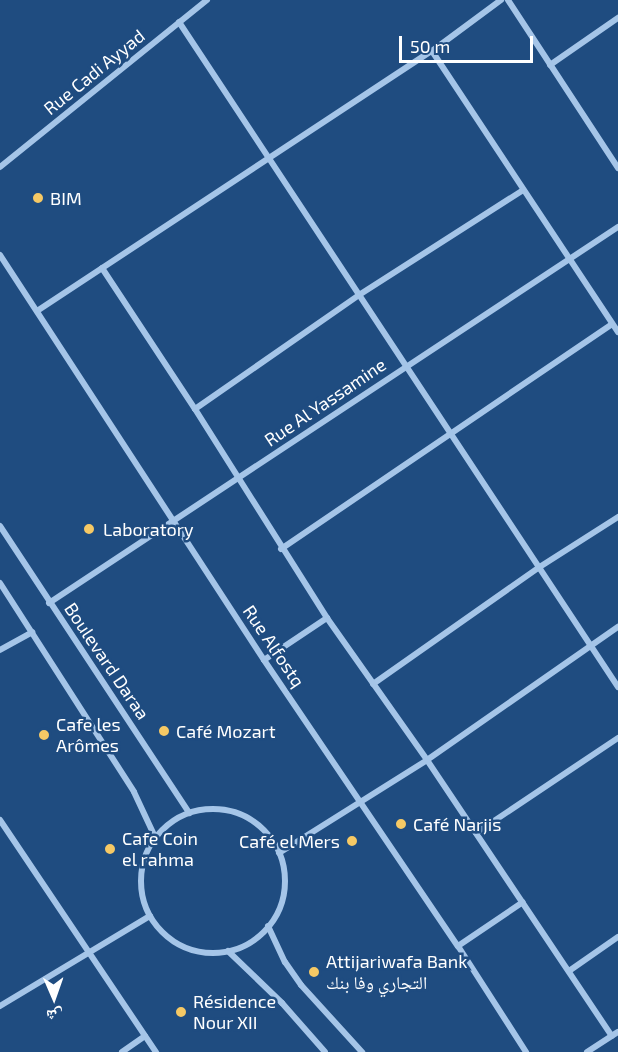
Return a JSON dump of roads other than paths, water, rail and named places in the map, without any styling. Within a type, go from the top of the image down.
[{"type":"street","name":"Rue Cadi Ayyad","points":[[0,167],[207,0]]},
{"type":"street","points":[[38,311],[432,51],[501,0]]},
{"type":"street","points":[[508,0],[618,168]]},
{"type":"street","points":[[550,65],[618,18]]},
{"type":"street","points":[[179,22],[618,687]]},
{"type":"street","points":[[432,51],[618,332]]},
{"type":"street","points":[[195,409],[359,295],[523,190]]},
{"type":"street","name":"Rue Al Yassamine","points":[[49,603],[618,227]]},
{"type":"street","name":"Rue Alfostq","points":[[0,255],[264,660],[458,946],[526,1052]]},
{"type":"street","points":[[102,268],[195,409],[281,549],[327,618],[427,760],[569,971],[615,1034],[587,1052]]},
{"type":"street","points":[[281,549],[612,324]]},
{"type":"street","points":[[373,684],[538,568],[618,517]]},
{"type":"street","name":"Boulevard Daraa","points":[[0,526],[189,813]]},
{"type":"street","points":[[0,583],[134,792],[155,837]]},
{"type":"street","points":[[264,660],[327,618]]},
{"type":"street","points":[[279,853],[427,760],[618,627]]},
{"type":"street","points":[[0,650],[32,632]]},
{"type":"street","points":[[476,833],[618,738]]},
{"type":"street","points":[[217,809],[239,814],[267,834],[279,853],[283,865],[284,891],[281,904],[268,926],[250,942],[228,951],[212,952],[183,946],[170,939],[150,916],[141,890],[143,862],[155,837],[174,820],[189,813],[217,809]]},
{"type":"street","points":[[0,820],[156,1052]]},
{"type":"street","points":[[458,946],[523,902]]},
{"type":"street","points":[[0,1006],[150,916]]},
{"type":"street","points":[[268,926],[285,962],[301,985],[362,1052]]},
{"type":"street","points":[[569,971],[618,937]]},
{"type":"street","points":[[228,951],[282,1003],[325,1052]]},
{"type":"street","points":[[122,1052],[145,1036]]},
{"type":"place","name":"BIM","points":[[38,198]]},
{"type":"place","name":"Laboratory","points":[[89,529]]},
{"type":"place","name":"Café Mozart","points":[[164,731]]},
{"type":"place","name":"Cafe les Arômes","points":[[44,735]]},
{"type":"place","name":"Café Narjis","points":[[401,824]]},
{"type":"place","name":"Café el Mers","points":[[352,841]]},
{"type":"place","name":"Cafe Coin el rahma","points":[[110,849]]},
{"type":"place","name":"Attijariwafa Bank التجاري وفا بنك","points":[[314,972]]},
{"type":"place","name":"Résidence Nour XII","points":[[181,1012]]}]
